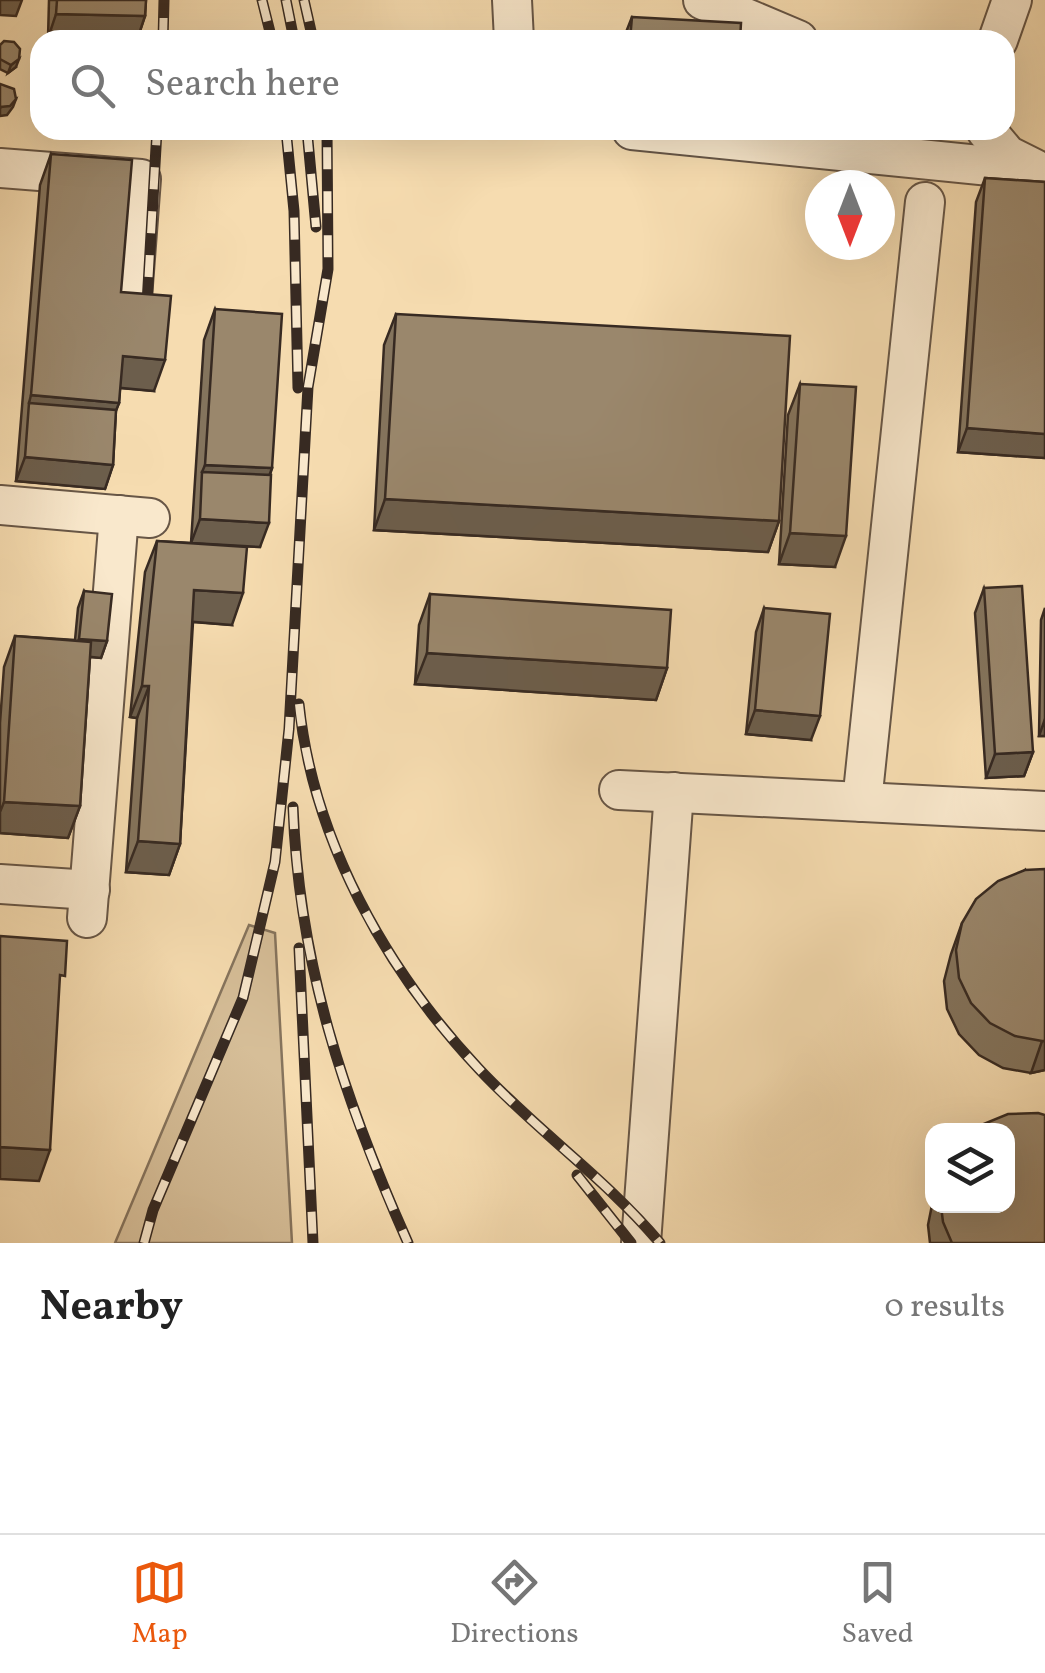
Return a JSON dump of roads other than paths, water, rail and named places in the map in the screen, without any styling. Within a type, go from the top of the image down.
[{"type":"lane","points":[[512,0],[514,30]]},
{"type":"lane","points":[[703,0],[774,30]]},
{"type":"lane","points":[[1002,30],[1012,0]]},
{"type":"lane","points":[[730,140],[1042,172]]},
{"type":"lane","points":[[994,140],[1007,156],[1042,172]]},
{"type":"lane","points":[[0,168],[141,180],[131,311]]},
{"type":"lane","points":[[862,802],[926,202]]},
{"type":"lane","points":[[0,504],[135,516],[89,904],[0,884]]},
{"type":"lane","points":[[619,790],[1045,810]]},
{"type":"lane","points":[[640,1243],[674,792]]},
{"type":"railway","points":[[163,30],[164,0]]},
{"type":"railway","points":[[262,0],[270,30]]},
{"type":"railway","points":[[286,0],[292,30]]},
{"type":"railway","points":[[304,0],[311,30]]},
{"type":"railway","points":[[146,321],[156,140]]},
{"type":"railway","points":[[287,140],[294,211],[298,388]]},
{"type":"railway","points":[[308,140],[316,227]]},
{"type":"railway","points":[[144,1243],[153,1210],[243,998],[275,862],[289,729],[308,387],[328,269],[327,140]]},
{"type":"railway","points":[[299,704],[320,804],[359,900],[385,946],[445,1030],[479,1069],[617,1197],[660,1243]]},
{"type":"railway","points":[[293,807],[304,922],[329,1031],[364,1136],[408,1243]]},
{"type":"railway","points":[[299,948],[313,1243]]},
{"type":"railway","points":[[577,1175],[631,1243]]}]
